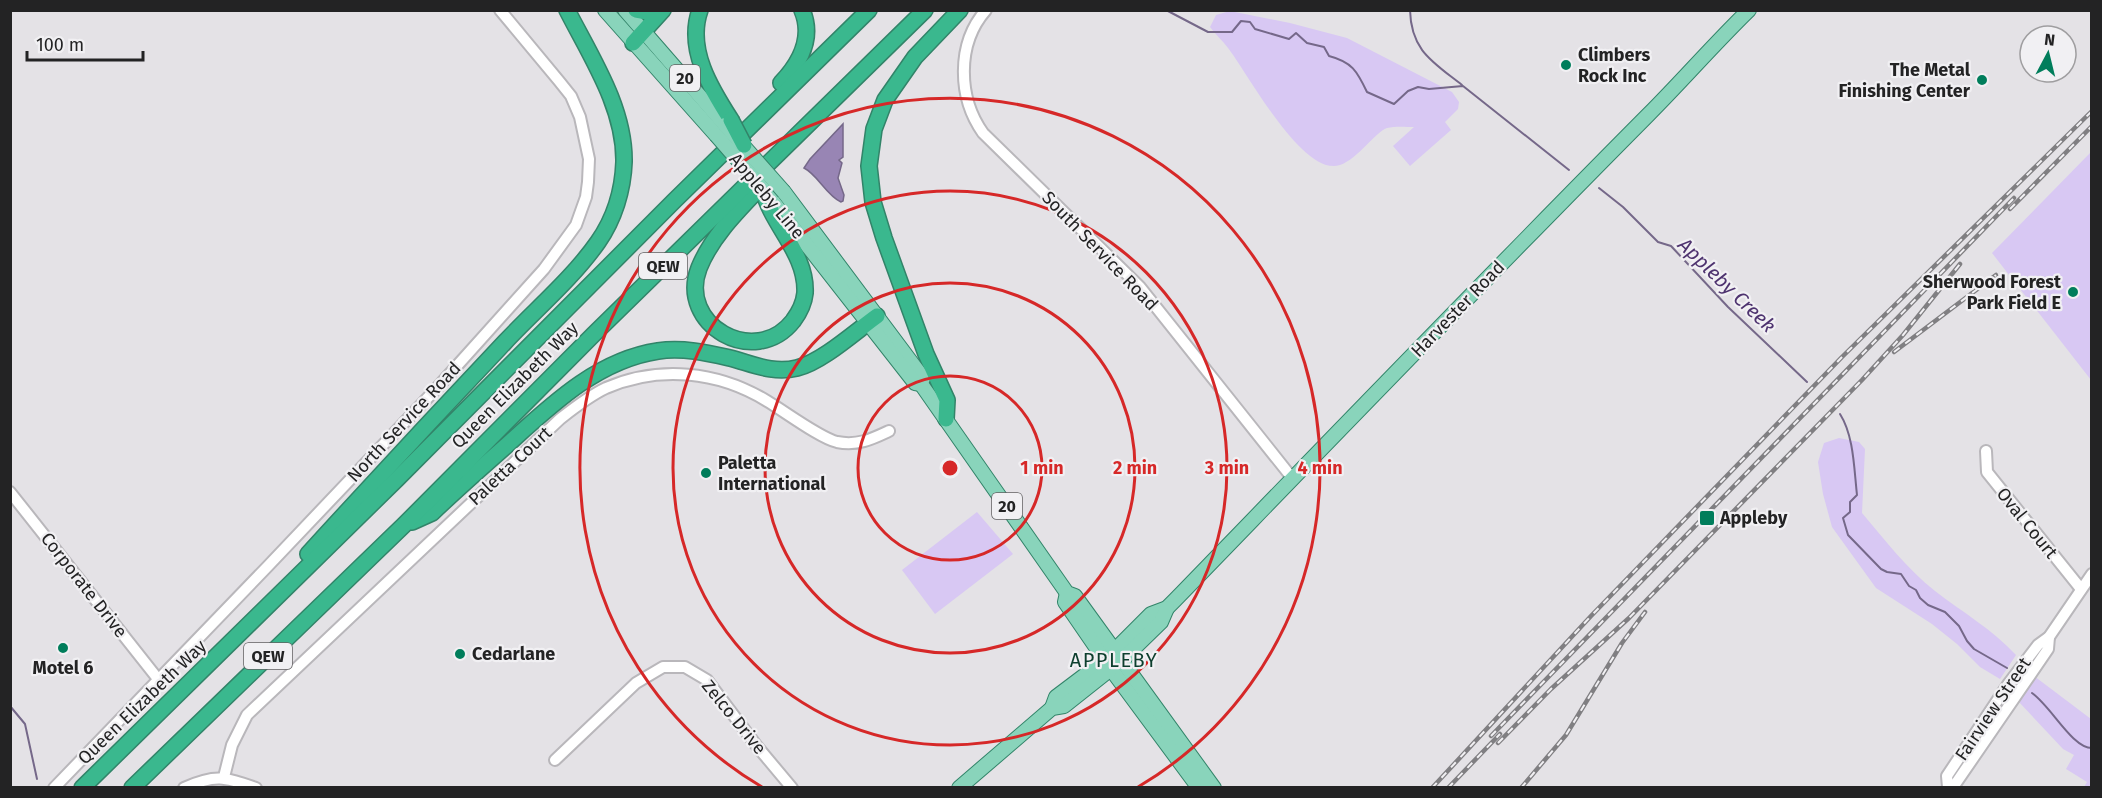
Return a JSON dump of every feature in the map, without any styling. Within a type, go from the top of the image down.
[{"type":"highway","points":[[240,633],[254,613],[381,474],[525,320],[571,275],[598,243],[607,227],[620,194],[624,162],[621,136],[608,92],[567,10]]},
{"type":"highway","points":[[636,10],[647,12],[656,10]]},
{"type":"highway","points":[[639,37],[663,10]]},
{"type":"highway","points":[[700,10],[696,33],[700,62],[711,85],[724,126],[744,145]]},
{"type":"highway","points":[[674,201],[794,69],[800,60],[805,42],[806,23],[802,10]]},
{"type":"highway","name":"Queen Elizabeth Way","points":[[82,788],[397,480],[674,201],[869,10]]},
{"type":"highway","name":"Queen Elizabeth Way","points":[[132,788],[404,525],[594,334],[925,10]]},
{"type":"highway","points":[[946,419],[947,400],[926,354],[873,202],[869,166],[874,129],[885,100],[915,57],[960,10]]},
{"type":"highway","points":[[763,189],[776,201],[799,261],[804,276],[804,301],[790,325],[774,337],[761,341],[735,340],[712,326],[699,308],[695,283],[699,269],[712,243],[809,134],[829,104]]},
{"type":"highway","points":[[404,525],[432,513],[535,419],[594,374],[612,365],[658,351],[673,350],[703,352],[773,370],[799,368],[830,350],[873,319]]},
{"type":"main road","name":"Appleby Line","points":[[605,10],[639,37],[724,126],[763,189]]},
{"type":"main road","name":"Appleby Line","points":[[624,10],[639,37]]},
{"type":"main road","name":"Harvester Road","points":[[959,788],[1052,708],[1056,698],[1113,660],[1161,622],[1167,608],[1749,10]]},
{"type":"main road","name":"Appleby Line","points":[[744,145],[776,201],[873,319],[915,383],[921,384],[1067,593],[1075,596],[1105,638],[1113,660],[1199,788]]},
{"type":"main road","name":"Appleby Line","points":[[1067,593],[1065,602],[1214,788]]},
{"type":"main road","name":"Harvester Road","points":[[1113,660],[1131,635],[1151,614],[1167,608]]},
{"type":"main road","points":[[1105,638],[1131,635]]},
{"type":"street","name":"North Service Road","points":[[54,788],[437,388],[544,269],[576,225],[586,197],[589,159],[580,117],[571,96],[500,10]]},
{"type":"street","name":"South Service Road","points":[[986,10],[972,32],[965,59],[963,84],[973,119],[983,133],[1140,287],[1293,479]]},
{"type":"street","name":"Paletta Court","points":[[224,777],[232,745],[247,715],[560,418],[605,389],[640,376],[693,375],[720,379],[746,388],[836,442],[865,442],[889,431]]},
{"type":"street","name":"Oval Court","points":[[1986,451],[1987,472],[2081,589]]},
{"type":"street","name":"Corporate Drive","points":[[10,492],[158,679]]},
{"type":"street","name":"Fairview Street","points":[[1948,787],[1947,776],[1978,729],[2038,645],[2049,637],[2091,574]]},
{"type":"street","name":"Zelco Drive","points":[[555,760],[636,683],[663,667],[685,667],[707,680],[792,788]]},
{"type":"street","points":[[184,788],[215,777],[224,777],[256,788]]},
{"type":"shaded area","points":[[1230,11],[1347,38],[1452,92],[1459,102],[1458,109],[1445,122],[1451,130],[1410,166],[1393,146],[1414,127],[1382,130],[1347,162],[1340,165],[1325,165],[1310,156],[1293,140],[1228,48],[1210,27],[1216,15]]},
{"type":"shaded area","points":[[843,124],[843,157],[839,160],[842,163],[838,178],[844,195],[841,202],[804,168]]},
{"type":"shaded area","points":[[2091,152],[2091,380],[1992,253]]},
{"type":"shaded area","points":[[1839,438],[1859,442],[1865,449],[1862,513],[1915,573],[1945,599],[1987,629],[2016,655],[2000,679],[1980,667],[1932,624],[1876,588],[1832,527],[1823,494],[1818,462],[1824,443]]},
{"type":"shaded area","points":[[977,512],[1013,554],[935,614],[902,570]]},
{"type":"shaded area","points":[[2034,676],[2091,719],[2091,787],[2084,787],[2087,782],[2066,769],[2074,755],[2063,749],[2018,701]]},
{"type":"waterway","name":"Appleby Creek","points":[[1166,10],[1208,32],[1232,32],[1241,21],[1250,22],[1255,29],[1289,39],[1296,33],[1307,43],[1324,47],[1329,56],[1353,68],[1367,92],[1394,104],[1408,91],[1418,87],[1429,89],[1463,86],[1569,170]]},
{"type":"waterway","name":"Appleby Creek","points":[[1410,10],[1411,24],[1419,46],[1433,62],[1462,85]]},
{"type":"waterway","name":"Appleby Creek","points":[[1599,188],[1623,207],[1658,242],[1671,246],[1728,307],[1807,382]]},
{"type":"waterway","name":"Appleby Creek","points":[[1840,414],[1851,442],[1857,495],[1850,502],[1850,512],[1843,518],[1848,535],[1881,569],[1901,574],[1909,586],[1916,590],[1920,598],[1928,605],[1945,612],[1959,626],[1974,649],[2007,668]]},
{"type":"waterway","name":"Appleby Creek","points":[[2032,693],[2069,734],[2084,746],[2092,748]]},
{"type":"waterway","points":[[10,706],[25,724],[37,779]]},
{"type":"railway","points":[[1432,788],[1591,616],[1842,357],[2092,111]]},
{"type":"railway","points":[[2010,209],[2092,126]]},
{"type":"railway","points":[[1491,736],[2014,198]]},
{"type":"railway","points":[[1498,743],[1551,689],[1629,618],[1862,380],[1903,335],[1960,264]]},
{"type":"railway","points":[[1894,352],[1996,275]]},
{"type":"railway","points":[[1521,788],[1566,735],[1622,643],[1645,612]]},
{"type":"railway","points":[[1448,788],[1500,734]]},
{"type":"place","name":"Climbers Rock Inc","points":[[1566,65]]},
{"type":"place","name":"The Metal Finishing Center","points":[[1982,80]]},
{"type":"place","name":"Sherwood Forest Park Field E","points":[[2073,292]]},
{"type":"place","name":"Paletta International","points":[[706,473]]},
{"type":"place","name":"Appleby","points":[[1707,518]]},
{"type":"place","name":"Motel 6","points":[[63,648]]},
{"type":"place","name":"Cedarlane","points":[[460,654]]},
{"type":"district","name":"APPLEBY","points":[[1114,660]]}]
